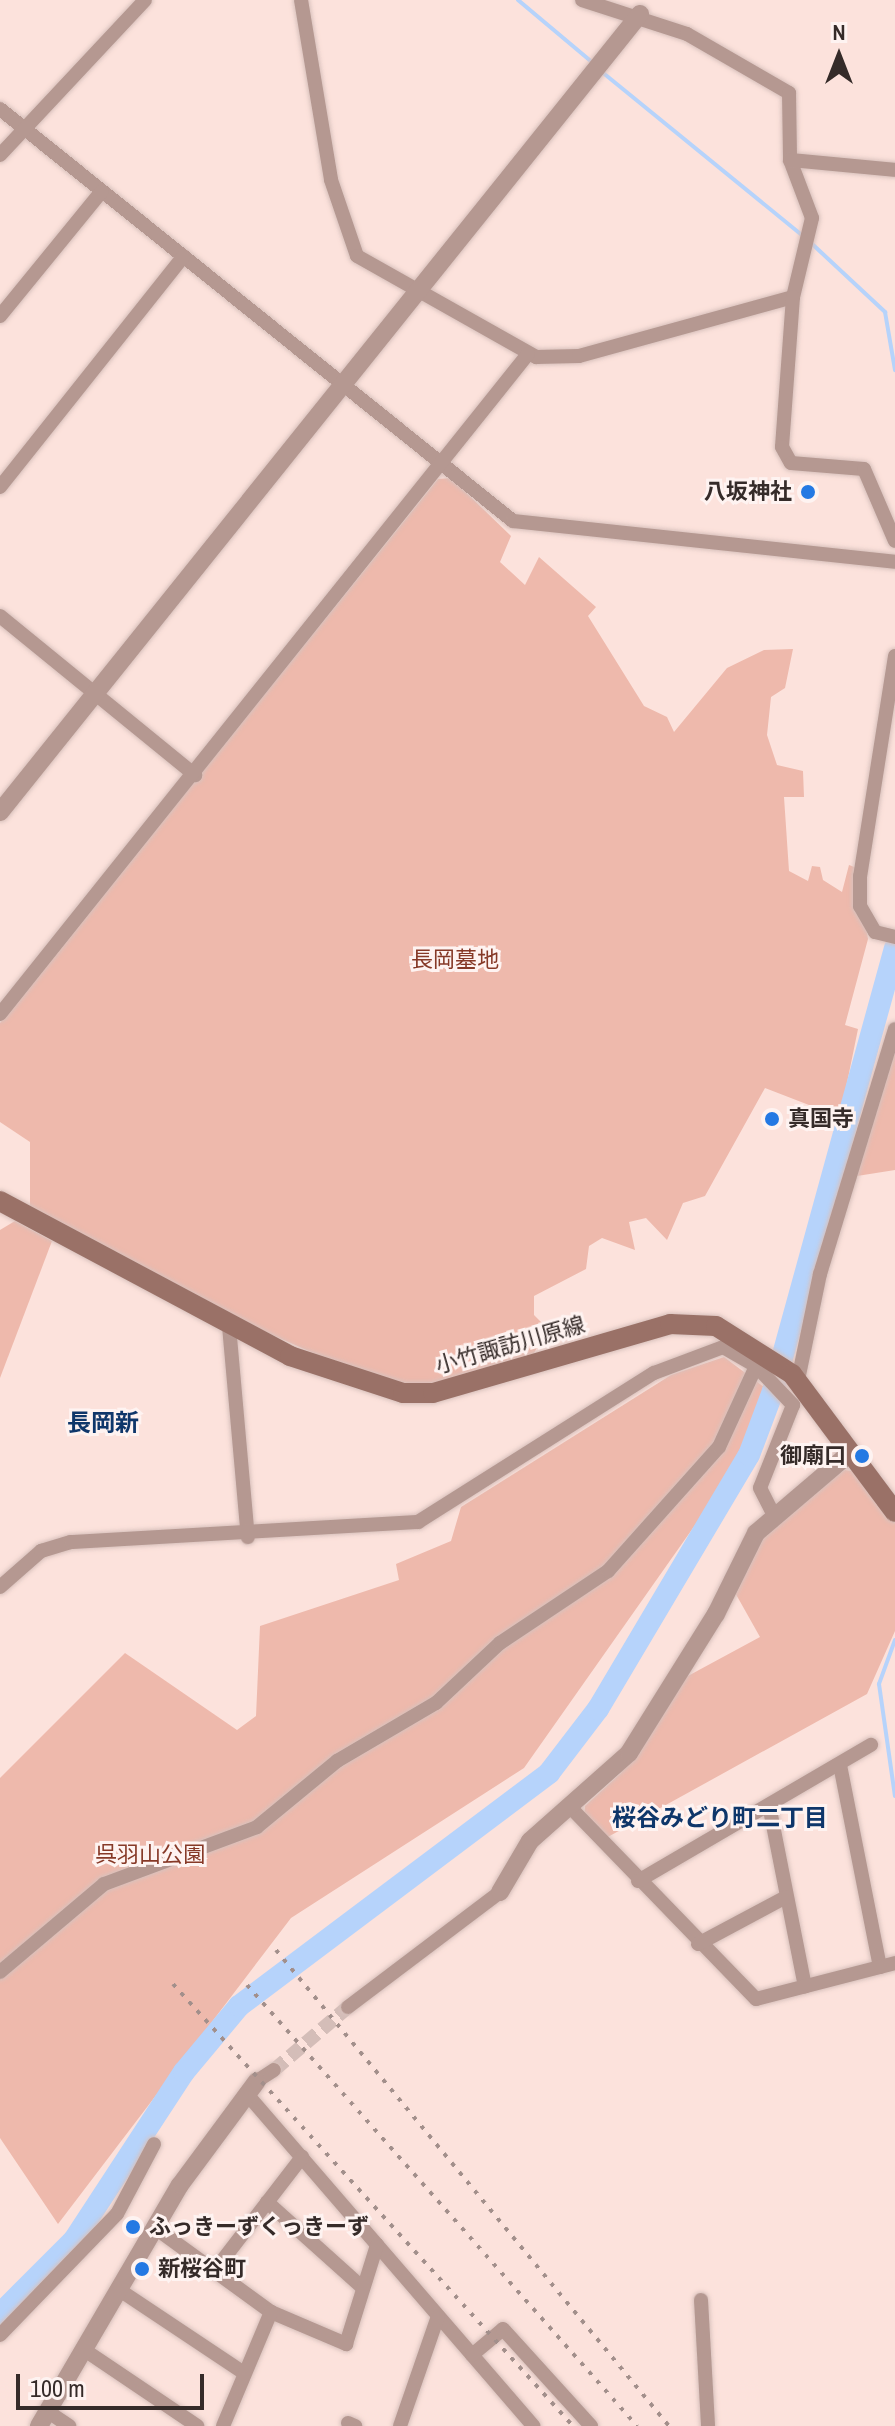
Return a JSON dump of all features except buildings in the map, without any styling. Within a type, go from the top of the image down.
[{"type":"main road","name":"小竹諏訪川原線","points":[[0,1201],[290,1356],[403,1393],[433,1393],[670,1324],[716,1326],[760,1359],[795,1377],[895,1512]]},
{"type":"street","points":[[0,155],[145,0]]},
{"type":"street","points":[[301,0],[316,110],[349,242],[357,256],[528,354],[579,356],[793,297]]},
{"type":"street","points":[[582,0],[640,14],[789,93],[790,160],[812,218],[793,297],[782,447],[791,463],[864,469],[895,541]]},
{"type":"street","points":[[0,812],[640,14]]},
{"type":"street","points":[[0,109],[513,521],[895,562]]},
{"type":"street","points":[[790,160],[895,170]]},
{"type":"street","points":[[0,316],[102,191]]},
{"type":"street","points":[[0,487],[184,256]]},
{"type":"street","points":[[0,1014],[195,775],[528,354]]},
{"type":"street","points":[[0,616],[195,775]]},
{"type":"street","points":[[895,656],[860,876],[860,906],[875,932],[895,937]]},
{"type":"street","points":[[795,1377],[820,1274],[895,1029]]},
{"type":"street","points":[[229,1326],[248,1537]]},
{"type":"street","points":[[0,1587],[41,1551],[71,1542],[248,1537],[418,1522],[654,1373],[723,1347],[760,1359],[793,1405],[760,1488],[773,1514]]},
{"type":"street","points":[[0,1972],[104,1884],[257,1827],[337,1761],[436,1703],[500,1643],[608,1571],[719,1447],[760,1359]]},
{"type":"street","points":[[348,2007],[500,1892],[530,1841],[571,1808],[629,1753],[773,1514],[850,1453]]},
{"type":"street","points":[[638,1881],[871,1745]]},
{"type":"street","points":[[571,1808],[698,1944],[756,1999],[888,1965],[840,1765]]},
{"type":"street","points":[[769,1805],[805,1986]]},
{"type":"street","points":[[698,1944],[786,1897]]},
{"type":"street","points":[[69,2426],[43,2419],[154,2227],[251,2087],[274,2070]]},
{"type":"street","points":[[251,2087],[302,2157],[533,2426]]},
{"type":"street","points":[[0,2335],[117,2214],[154,2144]]},
{"type":"street","points":[[215,2270],[302,2157]]},
{"type":"street","points":[[267,2202],[363,2288]]},
{"type":"street","points":[[154,2227],[271,2312],[346,2344],[377,2245]]},
{"type":"street","points":[[118,2289],[244,2373]]},
{"type":"street","points":[[701,2300],[708,2426]]},
{"type":"street","points":[[223,2426],[271,2312]]},
{"type":"street","points":[[400,2426],[438,2316]]},
{"type":"street","points":[[472,2355],[503,2329],[591,2426]]},
{"type":"street","points":[[83,2349],[197,2426]]},
{"type":"green space","name":"長岡墓地","points":[[451,478],[511,536],[500,562],[525,585],[539,557],[596,607],[588,616],[644,706],[667,717],[674,732],[727,668],[764,650],[793,649],[785,688],[771,697],[767,735],[777,765],[803,771],[804,797],[784,797],[789,871],[808,881],[812,866],[820,867],[823,880],[842,892],[849,865],[857,868],[868,939],[845,1025],[858,1029],[840,1117],[765,1088],[705,1196],[683,1203],[667,1240],[646,1218],[629,1222],[635,1250],[602,1238],[589,1246],[586,1269],[534,1296],[534,1315],[547,1328],[532,1357],[403,1393],[212,1308],[30,1208],[30,1142],[0,1122],[0,1023],[438,479]]},
{"type":"green space","points":[[895,1052],[895,1170],[857,1176]]},
{"type":"green space","points":[[15,1221],[52,1241],[0,1378],[0,1230]]},
{"type":"green space","name":"呉羽山公園","points":[[724,1357],[768,1390],[743,1457],[524,1768],[291,1918],[58,2224],[0,2138],[0,1778],[125,1653],[237,1730],[256,1716],[260,1626],[399,1580],[396,1564],[451,1541],[461,1507],[671,1375]]},
{"type":"green space","points":[[845,1470],[858,1472],[895,1523],[895,1631],[867,1694],[606,1838],[584,1818],[585,1806],[621,1773],[686,1677],[760,1637],[733,1589],[745,1562],[785,1509]]},
{"type":"waterway","points":[[518,0],[593,63]]},
{"type":"waterway","points":[[602,72],[803,236]]},
{"type":"waterway","points":[[810,242],[885,312],[895,370]]},
{"type":"waterway","points":[[0,2314],[74,2240],[184,2072],[239,2006],[549,1773],[598,1709],[749,1455],[773,1391],[895,948]]},
{"type":"waterway","points":[[895,1640],[879,1684],[895,1796]]},
{"type":"tunnel","points":[[274,2070],[348,2007]]},
{"type":"railway","points":[[276,1950],[669,2426]]},
{"type":"railway","points":[[173,1984],[573,2426]]},
{"type":"railway","points":[[247,1985],[637,2426]]},
{"type":"place","name":"八坂神社","points":[[808,492]]},
{"type":"place","name":"真国寺","points":[[772,1119]]},
{"type":"place","name":"御廟口","points":[[862,1456]]},
{"type":"place","name":"ふっきーずくっきーず","points":[[133,2227]]},
{"type":"place","name":"新桜谷町","points":[[142,2269]]},
{"type":"district","name":"長岡新","points":[[103,1423]]},
{"type":"district","name":"桜谷みどり町二丁目","points":[[720,1818]]}]
